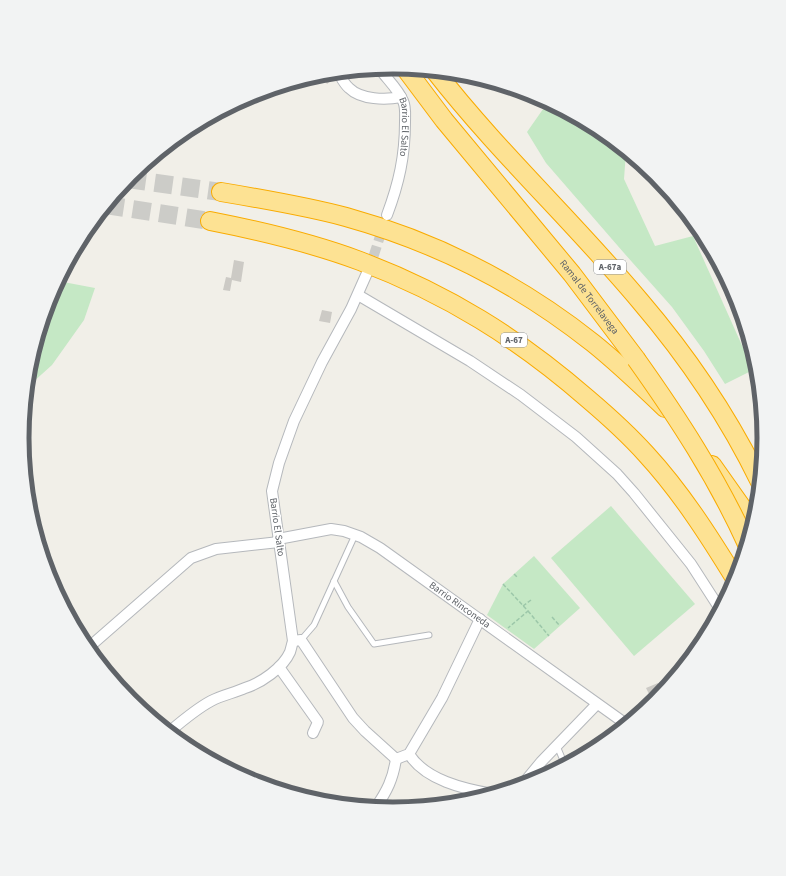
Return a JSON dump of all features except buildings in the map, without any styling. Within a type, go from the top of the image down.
[{"type":"highway","name":"Ramal de Torrelavega","points":[[410,75],[444,120],[572,274],[636,359],[694,445],[722,492],[744,537]]},
{"type":"highway","name":"A-67a","points":[[439,77],[488,134],[618,276],[665,331],[687,359],[714,399],[755,473]]},
{"type":"highway","points":[[221,192],[346,217],[390,231],[472,265],[532,299],[594,344],[666,409],[699,447],[748,516]]},
{"type":"highway","name":"A-67","points":[[210,221],[296,240],[360,261],[414,283],[461,307],[515,341],[571,384],[601,410],[646,454],[662,472],[695,517],[731,572]]},
{"type":"street","name":"Barrio El Salto","points":[[385,74],[401,97],[405,107],[404,156],[397,188],[387,215]]},
{"type":"street","points":[[342,78],[349,88],[367,97],[389,100],[401,97]]},
{"type":"street","name":"Barrio El Salto","points":[[297,640],[279,541],[272,491],[279,463],[297,414],[322,362],[358,295],[367,274]]},
{"type":"street","points":[[358,295],[470,361],[521,395],[582,442],[617,474],[653,515],[691,564],[717,604]]},
{"type":"street","name":"Barrio Rinconeda","points":[[93,644],[191,558],[216,549],[279,541],[331,529],[344,531],[355,535],[380,548],[622,721]]},
{"type":"street","points":[[396,759],[409,754],[442,698],[480,620]]},
{"type":"street","points":[[173,729],[192,713],[222,695],[246,688],[267,677],[279,667],[290,653],[297,640],[353,718],[396,759]]},
{"type":"street","points":[[279,667],[318,722],[313,733]]},
{"type":"street","points":[[532,774],[597,704]]},
{"type":"street","points":[[409,754],[413,761],[433,776],[452,784],[479,792]]},
{"type":"street","points":[[380,801],[394,775],[396,759]]},
{"type":"lane","points":[[297,640],[314,625],[355,535]]},
{"type":"lane","points":[[334,581],[348,606],[374,644],[429,635]]},
{"type":"lane","points":[[557,746],[563,759]]},
{"type":"path","points":[[514,574],[517,577]]},
{"type":"path","points":[[503,584],[549,636]]},
{"type":"path","points":[[523,606],[531,600]]},
{"type":"path","points":[[502,635],[528,611]]},
{"type":"path","points":[[552,617],[560,626]]},
{"type":"green space","points":[[544,108],[595,135],[626,158],[624,179],[655,246],[693,236],[748,360],[751,371],[725,384],[704,351],[672,307],[546,163],[527,132]]},
{"type":"green space","points":[[65,282],[95,288],[84,320],[52,365],[33,382],[41,344],[48,321]]},
{"type":"green space","points":[[611,506],[695,604],[634,656],[551,558]]},
{"type":"green space","points":[[534,556],[580,608],[534,649],[487,615],[503,584]]},
{"type":"tunnel","points":[[137,180],[221,192]]},
{"type":"tunnel","points":[[112,206],[210,221]]},
{"type":"tunnel","points":[[369,270],[384,224]]}]
